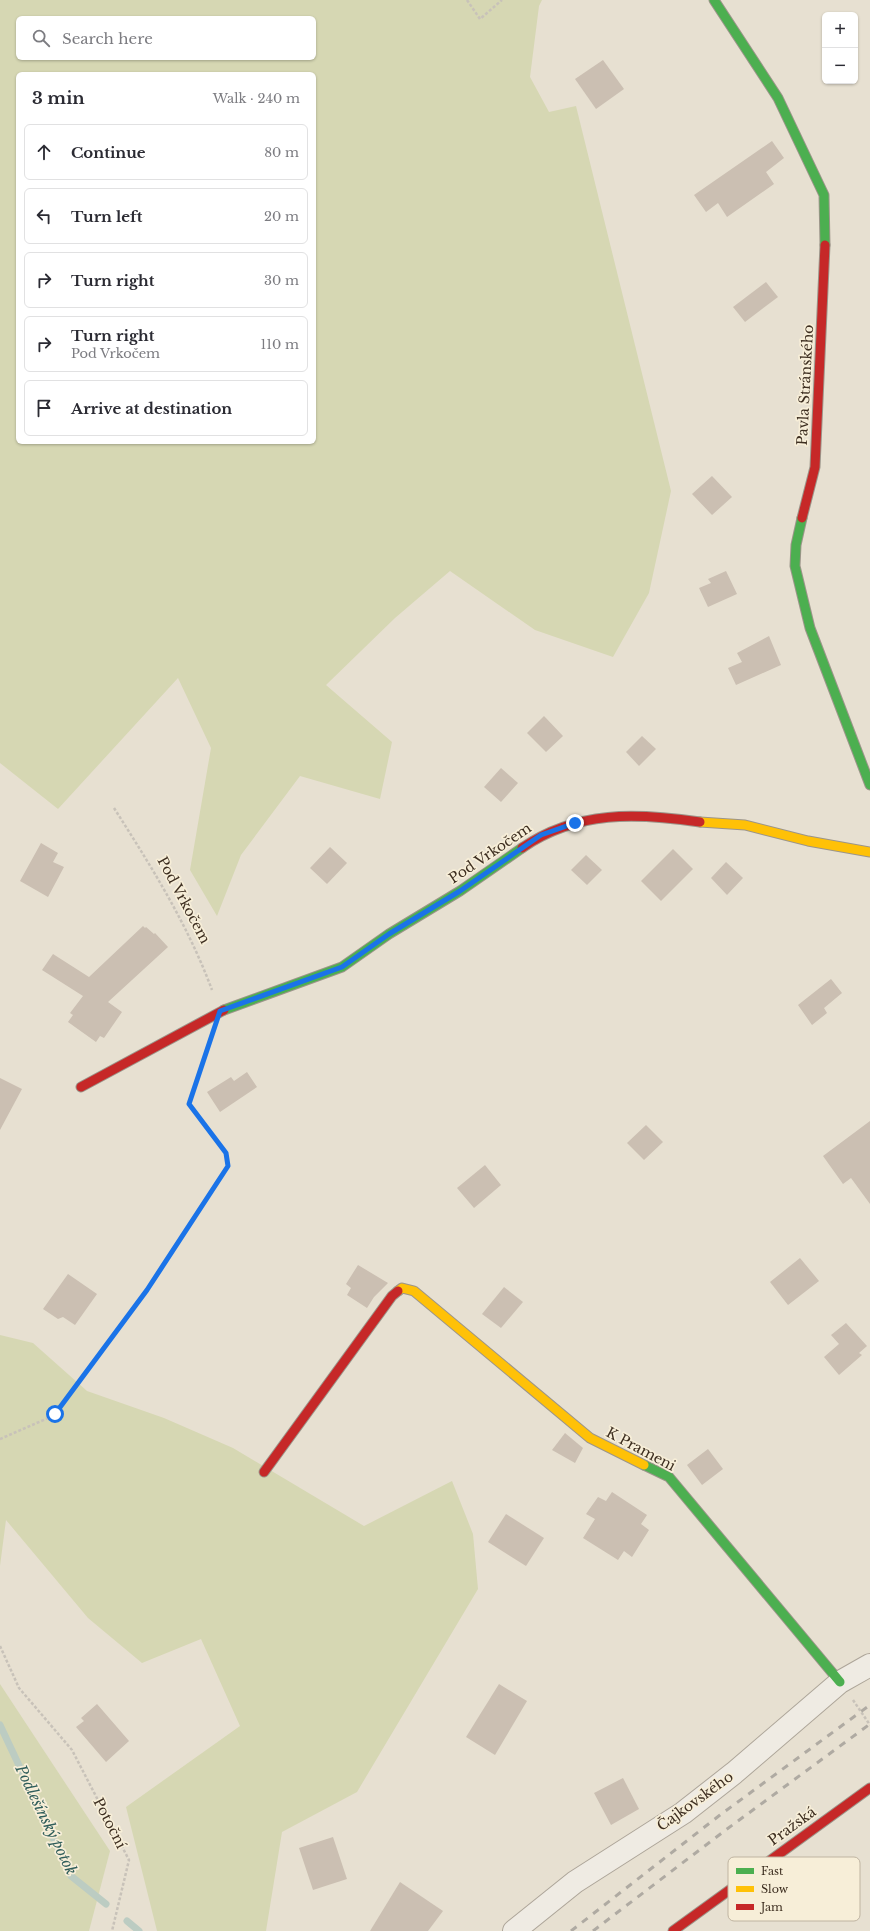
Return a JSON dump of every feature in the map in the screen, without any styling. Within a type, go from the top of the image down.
[{"type":"street","name":"Pavla Stránského","points":[[714,0],[778,98],[824,195],[826,228],[815,467],[796,544],[795,566],[810,628],[870,786]]},
{"type":"street","name":"Pod Vrkočem","points":[[81,1087],[220,1011],[342,967],[389,934],[460,891],[541,835],[575,823],[626,815],[666,817],[713,824],[745,825],[808,841],[870,852]]},
{"type":"street","name":"K Prameni","points":[[264,1472],[392,1296],[402,1288],[414,1290],[590,1438],[625,1457],[670,1477],[840,1682]]},
{"type":"street","name":"Čajkovského","points":[[514,1931],[574,1882],[683,1813],[734,1773],[840,1682],[870,1665]]},
{"type":"street","name":"Pražská","points":[[775,1857],[870,1788]]},
{"type":"street","name":"Pražská","points":[[673,1931],[728,1891]]},
{"type":"path","points":[[467,0],[480,18],[502,0]]},
{"type":"path","name":"Pod Vrkočem","points":[[114,808],[164,886],[206,972],[220,1011]]},
{"type":"path","points":[[0,1439],[55,1414],[147,1290],[228,1166],[226,1153],[189,1104],[220,1011]]},
{"type":"path","name":"Potoční","points":[[0,1646],[19,1688],[72,1750],[129,1860],[112,1931]]},
{"type":"path","points":[[840,1682],[870,1724]]},
{"type":"green space","points":[[0,0],[542,0],[539,6],[530,77],[549,112],[576,106],[671,491],[649,593],[613,657],[535,630],[450,571],[395,618],[326,685],[392,742],[380,799],[300,776],[241,855],[217,916],[190,870],[211,748],[178,678],[58,809],[0,763]]},
{"type":"green space","points":[[0,1335],[33,1343],[87,1391],[164,1418],[233,1448],[364,1526],[452,1481],[473,1534],[478,1589],[357,1792],[282,1832],[266,1931],[157,1931],[126,1807],[240,1726],[201,1639],[142,1663],[88,1618],[6,1520],[0,1566]]},
{"type":"green space","points":[[0,1684],[110,1851],[89,1931],[0,1931]]},
{"type":"building","points":[[603,60],[624,89],[596,109],[575,79]]},
{"type":"building","points":[[772,141],[784,158],[766,172],[774,184],[727,217],[718,203],[706,212],[694,195]]},
{"type":"building","points":[[766,282],[778,297],[745,322],[733,307]]},
{"type":"building","points":[[712,476],[732,497],[712,515],[692,494]]},
{"type":"building","points":[[726,571],[737,594],[708,607],[699,588],[711,583],[708,579]]},
{"type":"building","points":[[769,636],[781,665],[736,685],[728,668],[742,662],[737,653]]},
{"type":"building","points":[[544,716],[563,736],[546,752],[527,733]]},
{"type":"building","points":[[642,736],[656,749],[639,766],[626,752]]},
{"type":"building","points":[[501,768],[518,783],[501,802],[484,787]]},
{"type":"building","points":[[41,843],[58,853],[53,862],[64,867],[48,897],[20,881]]},
{"type":"building","points":[[330,847],[347,863],[327,884],[310,868]]},
{"type":"building","points":[[673,849],[693,869],[661,901],[641,881]]},
{"type":"building","points":[[586,855],[602,870],[587,885],[571,870]]},
{"type":"building","points":[[726,862],[743,878],[727,895],[711,878]]},
{"type":"building","points":[[143,926],[154,934],[155,933],[168,947],[108,1002],[122,1012],[104,1038],[100,1036],[96,1042],[68,1022],[73,1015],[70,1013],[83,996],[42,970],[53,954],[89,977]]},
{"type":"building","points":[[831,979],[842,993],[824,1008],[827,1013],[812,1025],[798,1005]]},
{"type":"building","points":[[247,1072],[257,1087],[220,1112],[207,1092],[231,1077],[234,1081]]},
{"type":"building","points":[[0,1078],[22,1089],[0,1130]]},
{"type":"building","points":[[870,1121],[870,1204],[851,1178],[843,1184],[823,1156]]},
{"type":"building","points":[[646,1125],[663,1142],[644,1160],[627,1143]]},
{"type":"building","points":[[485,1165],[501,1185],[474,1208],[457,1188]]},
{"type":"building","points":[[800,1258],[819,1281],[788,1305],[770,1282]]},
{"type":"building","points":[[358,1265],[388,1283],[374,1297],[367,1308],[347,1295],[351,1288],[346,1284]]},
{"type":"building","points":[[68,1274],[97,1294],[75,1325],[63,1317],[58,1319],[43,1309]]},
{"type":"building","points":[[504,1287],[523,1302],[501,1328],[482,1314]]},
{"type":"building","points":[[846,1323],[867,1346],[859,1353],[862,1355],[839,1375],[824,1357],[839,1344],[831,1335]]},
{"type":"building","points":[[565,1433],[583,1448],[575,1463],[552,1450]]},
{"type":"building","points":[[708,1449],[723,1469],[702,1485],[687,1465]]},
{"type":"building","points":[[612,1492],[647,1515],[641,1524],[649,1530],[632,1557],[624,1551],[618,1560],[583,1538],[595,1519],[586,1514],[598,1497],[606,1501]]},
{"type":"building","points":[[506,1514],[544,1538],[526,1566],[488,1542]]},
{"type":"building","points":[[499,1684],[527,1701],[495,1755],[466,1737]]},
{"type":"building","points":[[97,1704],[129,1741],[106,1762],[76,1727],[84,1721],[81,1718]]},
{"type":"building","points":[[623,1778],[639,1809],[611,1825],[594,1793]]},
{"type":"building","points":[[333,1837],[347,1879],[313,1890],[299,1848]]},
{"type":"building","points":[[400,1882],[443,1911],[428,1931],[370,1931]]},
{"type":"waterway","name":"Podlešínský potok","points":[[0,1725],[71,1876],[106,1904]]},
{"type":"waterway","name":"Podlešínský potok","points":[[127,1921],[139,1931]]},
{"type":"railway","points":[[571,1931],[720,1815],[870,1705]]},
{"type":"railway","points":[[593,1931],[727,1829],[870,1724]]},
{"type":"traffic: fast","points":[[714,0],[778,98],[824,195],[825,245]]},
{"type":"traffic: fast","points":[[802,518],[796,545],[795,566],[810,628],[870,785]]},
{"type":"traffic: fast","points":[[224,1010],[342,967],[389,934],[460,891],[522,848]]},
{"type":"traffic: fast","points":[[644,1465],[669,1477],[840,1682]]},
{"type":"traffic: slow","points":[[700,822],[745,825],[808,841],[870,852]]},
{"type":"traffic: slow","points":[[398,1291],[402,1288],[414,1291],[590,1438],[644,1465]]},
{"type":"traffic: jam","points":[[802,518],[815,467],[825,245]]},
{"type":"traffic: jam","points":[[522,848],[543,836],[564,827],[608,817],[653,817],[700,822]]},
{"type":"traffic: jam","points":[[81,1087],[224,1010]]},
{"type":"traffic: jam","points":[[264,1472],[392,1296],[398,1291]]},
{"type":"traffic: jam","points":[[775,1857],[870,1788]]},
{"type":"traffic: jam","points":[[673,1931],[728,1891]]},
{"type":"route","points":[[55,1414],[147,1290],[228,1166],[226,1153],[189,1104],[220,1011],[342,967],[389,934],[460,891],[541,835],[575,823]]}]
